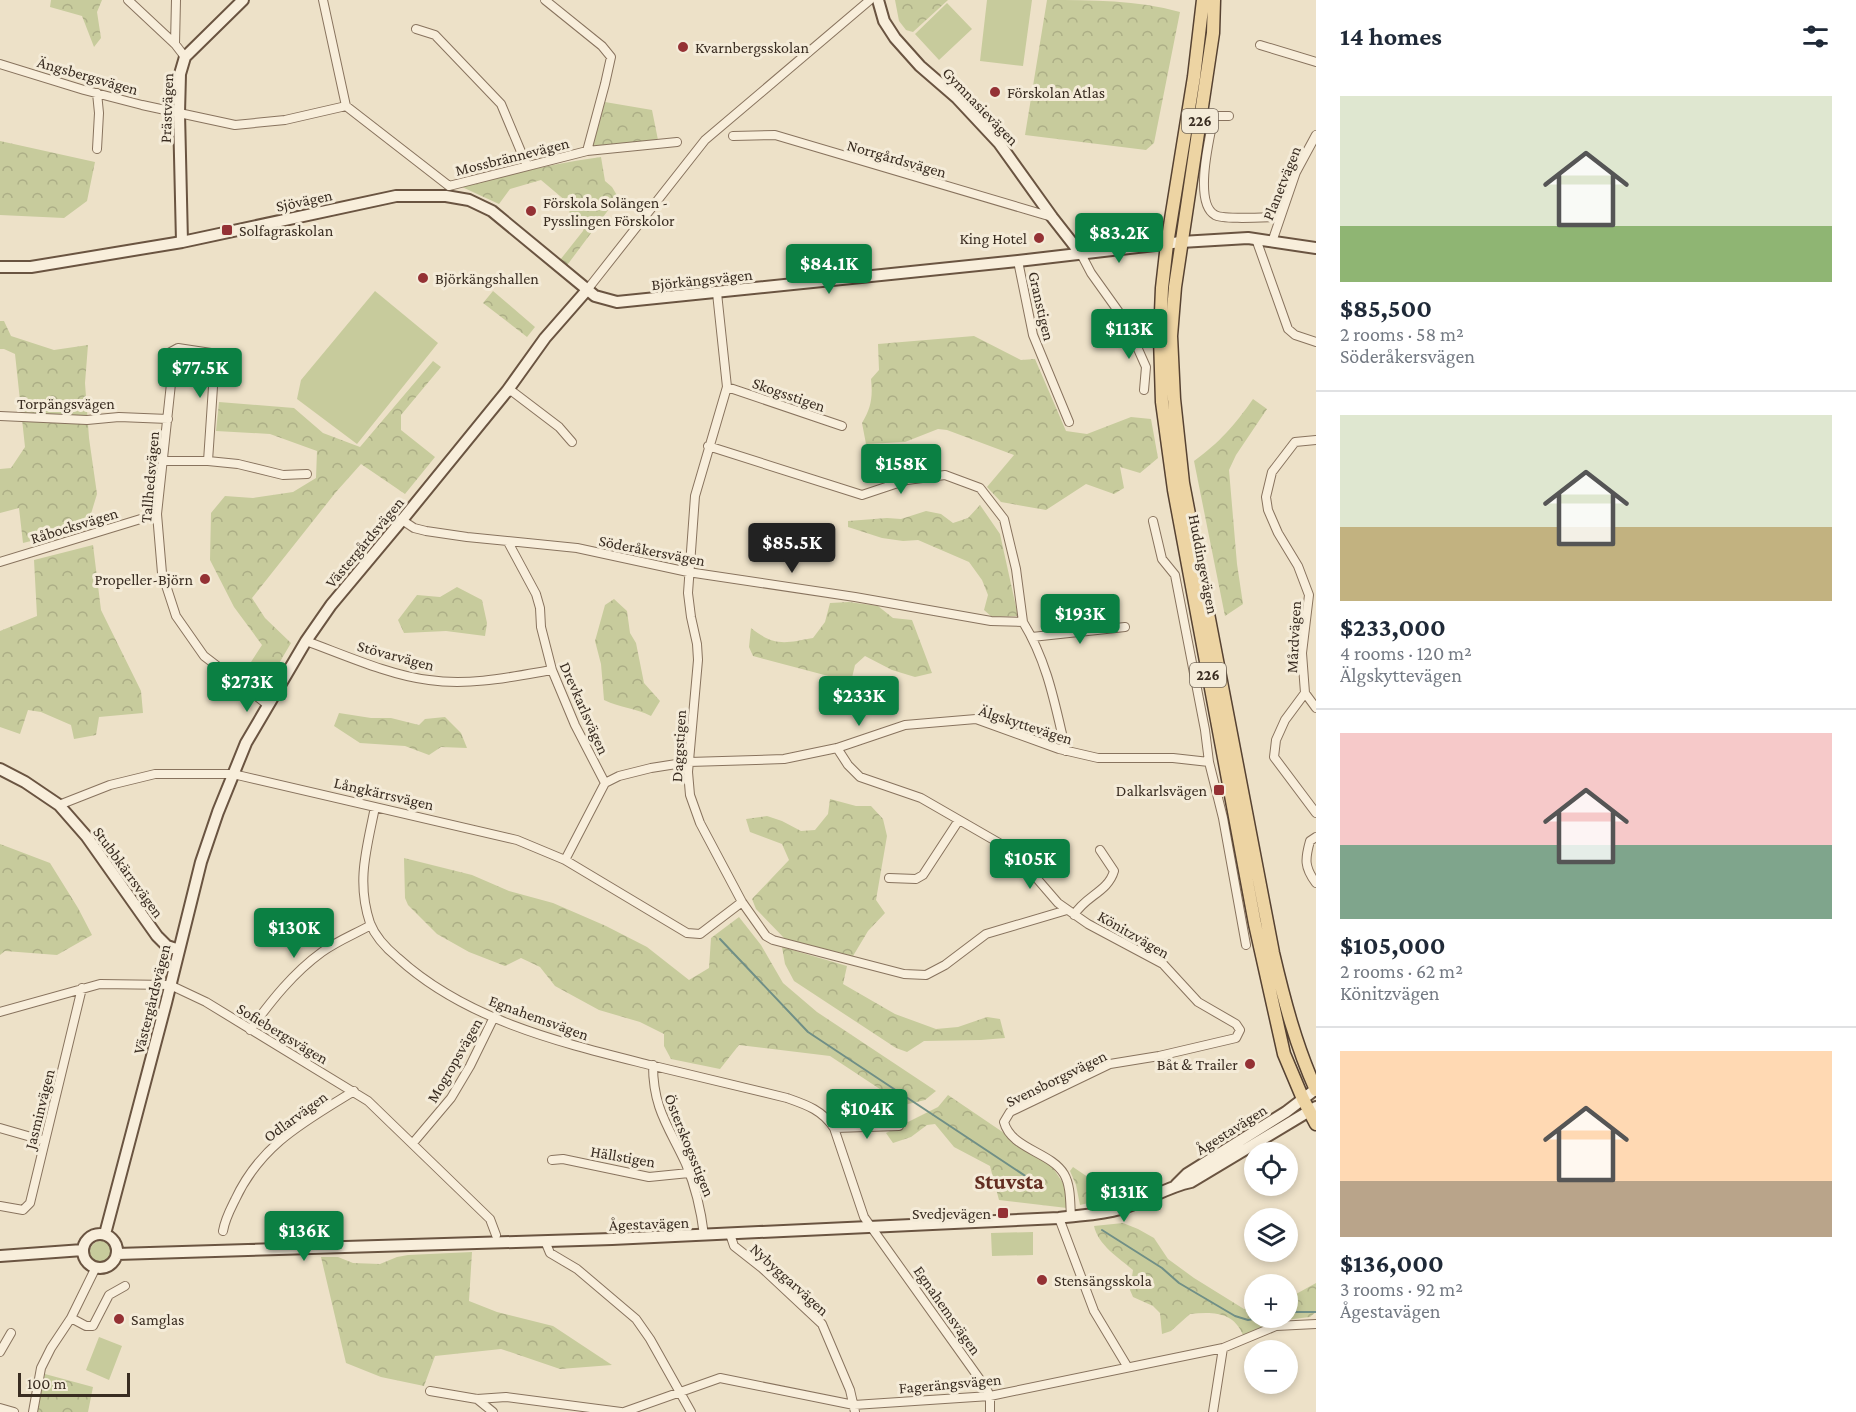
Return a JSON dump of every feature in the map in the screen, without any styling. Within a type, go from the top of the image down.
[{"type":"main road","name":"Huddingevägen","points":[[1203,0],[1194,77],[1162,288],[1160,337],[1162,402],[1174,490],[1255,924],[1284,1054],[1303,1099],[1313,1109],[1316,1124]]},
{"type":"main road","name":"Huddingevägen","points":[[1214,0],[1209,55],[1181,242],[1171,336],[1174,399],[1183,483],[1273,953],[1282,994],[1300,1052],[1316,1090]]},
{"type":"street","points":[[128,0],[175,44],[185,57]]},
{"type":"street","points":[[175,44],[176,0]]},
{"type":"street","name":"Prästvägen","points":[[182,242],[180,74],[185,57],[243,0]]},
{"type":"street","points":[[323,0],[346,106]]},
{"type":"street","points":[[544,0],[602,45],[610,57],[587,151]]},
{"type":"street","name":"Västergårdsvägen","points":[[105,1234],[201,862],[246,743],[306,641],[331,605],[507,390],[545,338],[587,290],[705,140],[870,0]]},
{"type":"street","name":"Gymnasievägen","points":[[878,0],[884,21],[894,38],[920,66],[957,98],[999,143],[1052,218],[1081,254],[1091,273],[1126,322],[1146,367],[1144,390]]},
{"type":"street","points":[[416,29],[435,35],[501,104],[527,166]]},
{"type":"street","points":[[1260,45],[1316,62]]},
{"type":"street","name":"Ängsbergsvägen","points":[[0,64],[97,93],[235,125],[285,120],[346,106]]},
{"type":"street","points":[[97,93],[99,113],[97,149]]},
{"type":"street","name":"Mossbrännevägen","points":[[346,106],[448,186],[587,151],[677,142]]},
{"type":"street","points":[[1229,116],[1214,116],[1204,170],[1206,199],[1210,210],[1219,217],[1280,217]]},
{"type":"street","name":"Norrgårdsvägen","points":[[733,136],[775,135],[1052,218]]},
{"type":"street","name":"Planetvägen","points":[[1272,242],[1296,172],[1316,135]]},
{"type":"street","name":"Sjövägen","points":[[0,267],[31,267],[182,242],[396,196],[446,196],[469,200],[492,211],[587,290]]},
{"type":"street","points":[[1256,239],[1288,329],[1295,335],[1316,342]]},
{"type":"street","name":"Björkängsvägen","points":[[587,290],[595,296],[617,302],[1181,242],[1256,239],[1316,248]]},
{"type":"street","name":"Granstigen","points":[[1018,261],[1033,335],[1068,422]]},
{"type":"street","name":"Daggstigen","points":[[717,293],[727,387],[696,489],[688,572],[690,617],[697,644],[698,660],[689,762],[690,795],[700,823],[742,902],[766,936],[773,940],[894,971],[926,975],[945,965],[986,934],[1071,912]]},
{"type":"street","name":"Tallhedsvägen","points":[[208,461],[215,357],[211,352],[178,348],[167,354],[173,365],[157,514],[162,573],[176,616],[204,656],[268,705]]},
{"type":"street","name":"Skogsstigen","points":[[727,387],[842,426]]},
{"type":"street","points":[[507,390],[513,392],[559,427],[572,442]]},
{"type":"street","name":"Torpängsvägen","points":[[0,416],[87,420],[119,417],[168,419]]},
{"type":"street","name":"Mårdvägen","points":[[1316,440],[1294,442],[1272,472],[1266,497],[1272,518],[1298,566],[1309,595],[1302,653],[1305,693],[1285,720],[1276,740],[1274,757],[1316,813]]},
{"type":"street","points":[[708,446],[862,495],[906,480],[945,475],[980,488],[1004,519],[1016,569],[1023,622],[1032,637],[1049,678],[1066,752]]},
{"type":"street","points":[[163,461],[208,461],[238,464],[283,475],[307,474]]},
{"type":"street","name":"Råbocksvägen","points":[[0,562],[157,514]]},
{"type":"street","name":"Söderåkersvägen","points":[[402,520],[414,528],[426,531],[577,548],[688,572],[855,597],[991,621],[1023,622]]},
{"type":"street","name":"Huddingevägen","points":[[1154,521],[1162,559],[1175,575],[1209,762],[1223,818],[1246,945]]},
{"type":"street","name":"Drevkarlsvägen","points":[[508,542],[536,594],[540,608],[541,627],[552,670],[575,725],[605,783]]},
{"type":"street","points":[[1032,637],[1125,627]]},
{"type":"street","name":"Stövarvägen","points":[[306,641],[386,669],[428,680],[482,681],[552,670]]},
{"type":"street","points":[[1305,693],[1316,708]]},
{"type":"street","name":"Älgskyttevägen","points":[[605,783],[634,772],[689,762],[784,759],[837,748],[905,725],[976,719],[1066,752],[1098,758],[1173,758],[1209,762]]},
{"type":"street","name":"Könitzvägen","points":[[837,748],[848,765],[860,777],[921,798],[1013,851],[1058,903],[1163,964],[1198,1002],[1236,1024],[1240,1030]]},
{"type":"street","points":[[0,769],[25,782],[59,805]]},
{"type":"street","name":"Långkärrsvägen","points":[[59,805],[110,785],[155,774],[233,774],[504,836],[566,860],[687,933],[700,934],[742,902]]},
{"type":"street","points":[[566,860],[605,783]]},
{"type":"street","name":"Stubbkärrsvägen","points":[[59,805],[87,837],[157,936],[167,946],[179,950]]},
{"type":"street","name":"Egnahemsvägen","points":[[375,807],[362,882],[364,900],[371,925],[393,953],[415,974],[455,998],[494,1017],[542,1036],[809,1106],[828,1119],[834,1128],[864,1217],[990,1396]]},
{"type":"street","points":[[889,878],[916,879],[923,875],[959,820]]},
{"type":"street","points":[[1316,837],[1310,841],[1305,859],[1316,883]]},
{"type":"street","points":[[1071,912],[1111,881],[1114,871],[1100,850]]},
{"type":"street","points":[[250,1030],[291,977],[323,951],[371,925]]},
{"type":"street","name":"Sofiebergsvägen","points":[[0,1012],[82,988],[115,982],[170,985],[206,1002],[368,1101],[490,1219],[496,1235]]},
{"type":"street","name":"Jasminvägen","points":[[0,1206],[23,1210],[30,1203],[82,988]]},
{"type":"street","name":"Mogropsvägen","points":[[413,1143],[451,1098],[494,1017]]},
{"type":"street","name":"Svensborgsvägen","points":[[1071,1216],[1068,1185],[1064,1174],[1056,1165],[1010,1133],[1004,1122],[1010,1112],[1110,1064],[1159,1056],[1236,1038],[1240,1030]]},
{"type":"street","name":"Österskogsstigen","points":[[653,1065],[654,1089],[659,1112],[689,1173],[698,1199],[704,1235]]},
{"type":"street","name":"Ågestavägen","points":[[1176,1185],[1187,1174],[1252,1134],[1316,1090]]},
{"type":"street","name":"Odlarvägen","points":[[223,1231],[225,1220],[240,1188],[276,1143],[354,1091]]},
{"type":"street","name":"Ågestavägen","points":[[117,1254],[704,1235],[1059,1218],[1120,1209],[1176,1185],[1191,1182],[1313,1109]]},
{"type":"street","points":[[834,1128],[899,1126]]},
{"type":"street","points":[[0,1128],[45,1141]]},
{"type":"street","name":"Hällstigen","points":[[552,1160],[564,1159],[649,1177],[689,1173]]},
{"type":"street","points":[[1059,1218],[1094,1311],[1127,1366]]},
{"type":"street","points":[[99,1233],[105,1234],[116,1243],[117,1254],[115,1261],[102,1269],[86,1262],[83,1250],[88,1240],[99,1233]]},
{"type":"street","name":"Nybyggarvägen","points":[[730,1234],[734,1246],[762,1268],[822,1324],[850,1390],[854,1408]]},
{"type":"street","points":[[545,1241],[550,1253],[577,1269],[636,1319],[681,1391],[691,1412]]},
{"type":"street","points":[[0,1256],[83,1250]]},
{"type":"street","points":[[33,1412],[41,1368],[71,1318],[96,1267]]},
{"type":"street","points":[[71,1318],[86,1326],[93,1326],[109,1296],[125,1286]]},
{"type":"street","name":"Fagerängsvägen","points":[[430,1391],[477,1400],[506,1397],[622,1412],[720,1378],[726,1378],[854,1408],[990,1396],[1223,1348],[1276,1326],[1316,1324]]},
{"type":"street","points":[[0,1352],[11,1333]]},
{"type":"street","points":[[1213,1412],[1223,1348]]},
{"type":"street","points":[[990,1396],[990,1412]]},
{"type":"street","points":[[477,1400],[493,1412]]},
{"type":"street","points":[[0,1408],[14,1412]]},
{"type":"green space","points":[[51,0],[102,0],[97,12],[101,38],[94,47],[82,16],[50,7]]},
{"type":"green space","points":[[895,0],[948,0],[913,32],[906,30],[899,21]]},
{"type":"green space","points":[[987,0],[1032,0],[1023,66],[980,61]]},
{"type":"green space","points":[[1047,0],[1131,3],[1180,12],[1154,143],[1146,150],[1025,135]]},
{"type":"green space","points":[[947,3],[972,29],[939,60],[915,34]]},
{"type":"green space","points":[[605,102],[652,110],[658,140],[593,146]]},
{"type":"green space","points":[[0,141],[95,162],[87,201],[64,218],[0,215]]},
{"type":"green space","points":[[601,157],[605,181],[618,197],[565,268],[560,260],[583,231],[585,225],[569,212],[573,207],[541,180],[510,189],[499,204],[462,187],[548,166]]},
{"type":"green space","points":[[375,291],[438,343],[357,444],[297,399],[301,380]]},
{"type":"green space","points":[[493,291],[535,327],[527,337],[483,303]]},
{"type":"green space","points":[[0,321],[4,321],[11,336],[54,350],[88,345],[85,383],[89,438],[97,494],[87,527],[23,543],[19,508],[0,513],[0,469],[11,468],[25,447],[15,354],[0,349]]},
{"type":"green space","points":[[974,336],[1021,360],[1035,359],[1066,431],[1087,434],[1131,417],[1151,419],[1158,458],[1140,473],[1120,467],[1124,488],[1114,494],[1086,484],[1046,510],[1001,502],[987,487],[1014,455],[947,430],[938,429],[905,442],[866,444],[862,423],[871,402],[871,379],[879,370],[878,344]]},
{"type":"green space","points":[[433,361],[441,367],[401,415],[401,430],[435,457],[405,494],[361,464],[252,598],[265,618],[291,643],[261,694],[240,679],[262,645],[234,607],[210,560],[211,513],[225,496],[253,498],[293,492],[316,478],[317,451],[270,434],[216,431],[219,402],[294,408],[323,433],[360,447]]},
{"type":"green space","points":[[1253,399],[1267,409],[1236,455],[1229,470],[1237,564],[1243,604],[1225,616],[1194,461],[1226,433]]},
{"type":"green space","points":[[980,505],[1000,534],[1018,616],[992,617],[984,610],[988,595],[982,580],[969,562],[918,540],[903,541],[882,538],[848,527],[848,521],[901,519],[926,511],[941,514],[953,523],[968,518]]},
{"type":"green space","points":[[93,545],[101,610],[141,691],[143,713],[99,717],[96,735],[74,739],[71,725],[41,712],[28,710],[20,734],[0,727],[0,631],[37,616],[34,560]]},
{"type":"green space","points":[[457,587],[482,600],[487,623],[485,636],[446,631],[404,633],[398,620],[417,595],[440,597]]},
{"type":"green space","points":[[614,599],[627,611],[630,633],[636,643],[644,683],[660,701],[651,716],[604,700],[601,664],[595,641],[605,605]]},
{"type":"green space","points":[[849,602],[878,606],[893,618],[912,620],[932,673],[915,677],[892,670],[865,656],[855,665],[851,682],[753,656],[749,647],[751,628],[767,638],[780,642],[813,638],[825,622],[830,603]]},
{"type":"green space","points":[[339,713],[371,718],[391,718],[419,725],[425,719],[445,717],[461,733],[467,748],[441,747],[429,755],[405,746],[360,743],[334,726]]},
{"type":"green space","points":[[830,799],[856,806],[871,806],[883,819],[887,836],[876,900],[885,913],[868,931],[853,956],[785,939],[756,909],[752,899],[789,860],[782,844],[750,832],[746,819],[767,816],[801,831],[815,830],[828,814]]},
{"type":"green space","points":[[0,844],[50,863],[92,935],[57,955],[5,951],[0,955]]},
{"type":"green space","points":[[404,858],[472,875],[509,891],[553,903],[647,947],[689,980],[709,968],[711,938],[739,917],[761,945],[783,983],[817,1012],[936,1091],[925,1100],[904,1105],[830,1056],[739,1045],[720,1069],[671,1059],[664,1046],[664,1034],[640,1022],[599,1010],[555,986],[540,967],[521,958],[505,966],[469,952],[437,934],[408,905],[405,898]]},
{"type":"green space","points":[[782,947],[847,966],[843,984],[895,1014],[936,1029],[958,1027],[987,1017],[1000,1019],[1005,1038],[924,1041],[907,1052],[896,1048],[794,981],[785,964]]},
{"type":"green space","points":[[948,1095],[1051,1165],[1065,1186],[1067,1208],[999,1200],[990,1166],[954,1147],[935,1124],[927,1125],[911,1137],[893,1143],[886,1133],[938,1107]]},
{"type":"green space","points":[[1073,1167],[1113,1194],[1110,1198],[1080,1205],[1076,1185],[1070,1171]]},
{"type":"green space","points":[[1123,1223],[1154,1238],[1168,1259],[1244,1309],[1244,1328],[1260,1328],[1243,1335],[1234,1321],[1228,1317],[1206,1313],[1190,1314],[1171,1331],[1162,1334],[1160,1313],[1153,1306],[1133,1297],[1130,1290],[1133,1270],[1104,1245],[1094,1226]]},
{"type":"green space","points":[[1033,1232],[1033,1255],[992,1256],[991,1233]]},
{"type":"green space","points":[[101,1241],[109,1244],[112,1252],[109,1260],[101,1263],[93,1260],[90,1252],[93,1244]]},
{"type":"green space","points":[[472,1252],[469,1301],[497,1312],[553,1326],[612,1365],[560,1369],[501,1349],[435,1356],[424,1386],[381,1377],[346,1363],[321,1257],[338,1257],[353,1263],[380,1264],[408,1255]]},
{"type":"green space","points":[[1316,1283],[1316,1312],[1310,1317],[1298,1318],[1298,1293]]},
{"type":"green space","points":[[99,1337],[122,1346],[109,1380],[86,1370]]},
{"type":"green space","points":[[45,1374],[93,1387],[88,1412],[37,1412]]},
{"type":"waterway","points":[[720,939],[808,1032],[1045,1189]]},
{"type":"waterway","points":[[1102,1230],[1162,1268],[1179,1283],[1235,1316],[1244,1319]]},
{"type":"waterway","points":[[1298,1312],[1316,1312]]},
{"type":"place","name":"Kvarnbergsskolan","points":[[683,47]]},
{"type":"place","name":"Förskolan Atlas","points":[[995,92]]},
{"type":"place","name":"Förskola Solängen - Pysslingen Förskolor","points":[[531,211]]},
{"type":"place","name":"Solfagraskolan","points":[[227,230]]},
{"type":"place","name":"King Hotel","points":[[1039,238]]},
{"type":"place","name":"Björkängshallen","points":[[423,278]]},
{"type":"place","name":"Propeller-Björn","points":[[205,579]]},
{"type":"place","name":"Dalkarlsvägen","points":[[1219,790]]},
{"type":"place","name":"Båt & Trailer","points":[[1250,1064]]},
{"type":"place","name":"Svedjevägen","points":[[1003,1213]]},
{"type":"place","name":"Stensängsskola","points":[[1042,1280]]},
{"type":"place","name":"Samglas","points":[[119,1319]]},
{"type":"district","name":"Stuvsta","points":[[1009,1181]]}]
